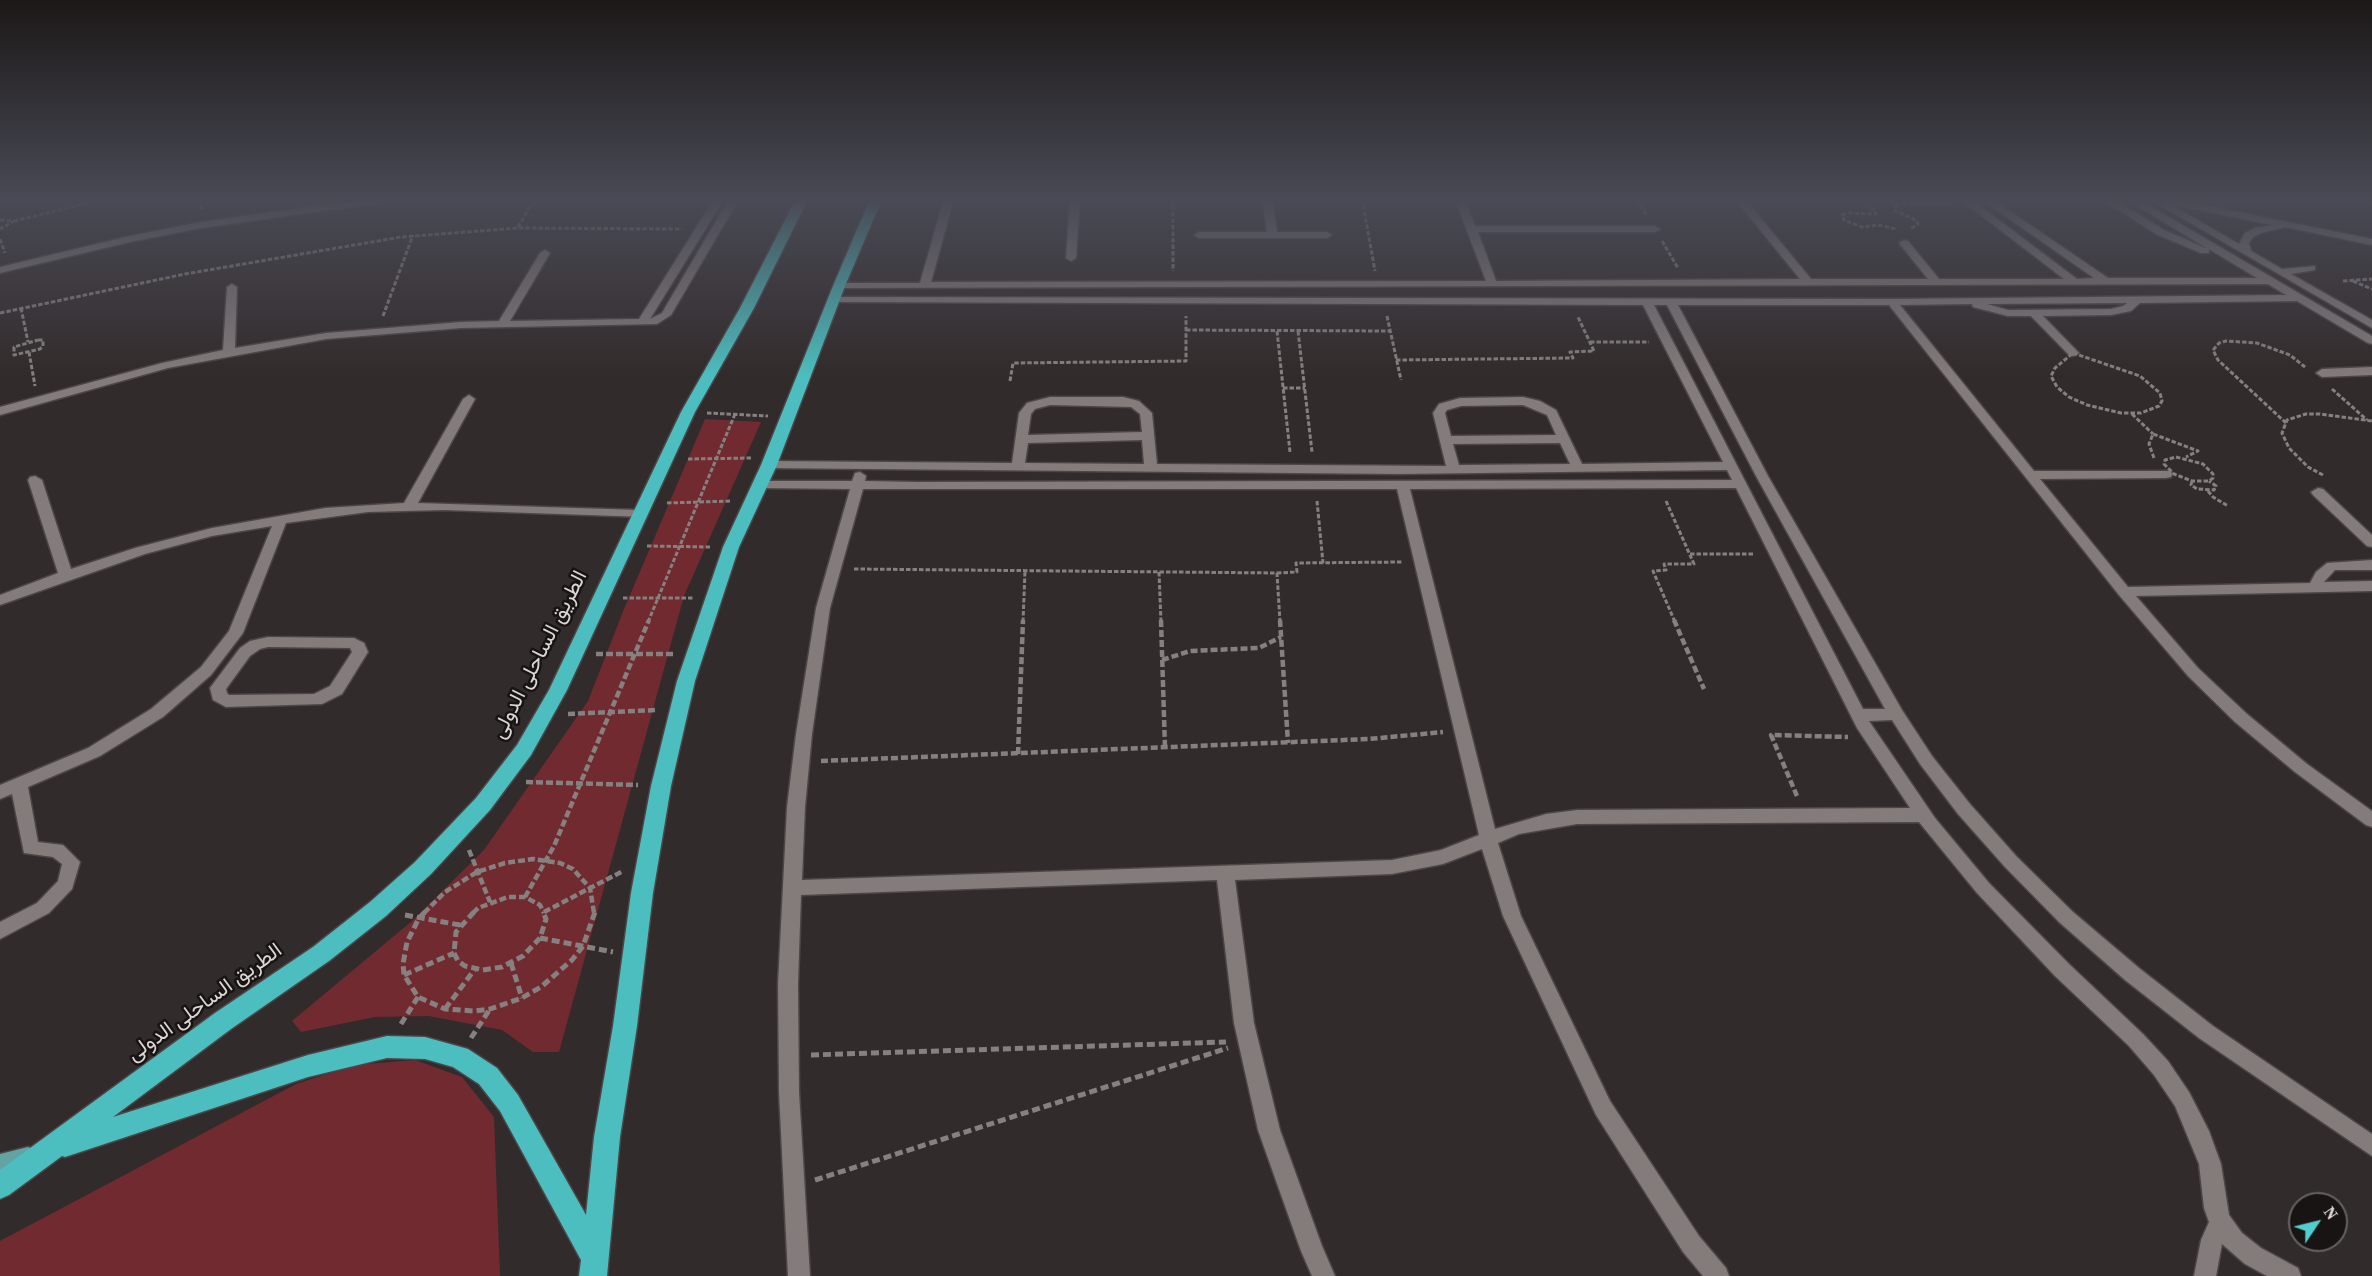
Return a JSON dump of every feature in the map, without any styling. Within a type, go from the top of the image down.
[{"type":"highway","name":"الطريق الساحلى الدولى","points":[[0,1186],[223,1022],[321,954],[378,909],[462,829],[524,750],[544,715],[575,654],[688,412],[747,308],[772,259]]},
{"type":"highway","points":[[593,1265],[607,1137],[648,858],[661,786],[679,709],[694,654],[731,547],[770,462],[851,259]]},
{"type":"highway","points":[[48,1151],[308,1066],[387,1047],[425,1048],[459,1057],[488,1076],[509,1103],[593,1265]]},
{"type":"main road","points":[[0,1165],[48,1151]]},
{"type":"street","points":[[0,264],[24,259]]},
{"type":"street","points":[[0,270],[50,259]]},
{"type":"street","points":[[503,324],[542,259]]},
{"type":"street","points":[[642,323],[682,259]]},
{"type":"street","points":[[0,411],[111,379],[229,351],[326,336],[378,330],[503,324],[642,323],[658,320],[666,315],[699,259]]},
{"type":"street","points":[[925,285],[933,259]]},
{"type":"street","points":[[1483,259],[1492,283]]},
{"type":"street","points":[[1789,259],[1808,282]]},
{"type":"street","points":[[1917,259],[1936,282]]},
{"type":"street","points":[[2044,259],[2074,281]]},
{"type":"street","points":[[2072,259],[2105,281]]},
{"type":"street","points":[[2233,259],[2369,339],[2372,350]]},
{"type":"street","points":[[2259,259],[2372,325]]},
{"type":"street","points":[[2281,272],[2311,268]]},
{"type":"street","points":[[836,293],[925,285],[2271,281]]},
{"type":"street","points":[[229,351],[232,287]]},
{"type":"street","points":[[836,293],[1186,300],[1892,302],[2300,298]]},
{"type":"street","points":[[1969,301],[1999,312],[2034,313],[2119,311],[2131,307],[2137,300]]},
{"type":"street","points":[[1647,301],[1871,737],[1923,815],[1983,888],[2020,928],[2136,1040],[2161,1068],[2198,1131],[2210,1164],[2215,1208],[2221,1223],[2234,1241],[2253,1257],[2290,1276]]},
{"type":"street","points":[[1671,301],[1762,476],[1896,714],[1926,760],[1964,809],[2011,862],[2066,917],[2132,974],[2206,1032],[2372,1146]]},
{"type":"street","points":[[1892,302],[2124,592],[2193,672],[2241,718],[2301,768],[2372,820]]},
{"type":"street","points":[[2034,313],[2073,353]]},
{"type":"street","points":[[2318,374],[2372,371]]},
{"type":"street","points":[[409,506],[469,399]]},
{"type":"street","points":[[1018,468],[1027,410],[1036,404],[1050,401],[1123,401],[1135,404],[1146,413],[1151,469]]},
{"type":"street","points":[[1453,469],[1439,413],[1447,404],[1523,401],[1536,404],[1552,413],[1578,468]]},
{"type":"street","points":[[1022,439],[1149,436]]},
{"type":"street","points":[[1447,440],[1565,439]]},
{"type":"street","points":[[770,462],[860,476],[1316,485],[1741,484]]},
{"type":"street","points":[[756,492],[860,476],[1018,468],[1314,470],[1732,466]]},
{"type":"street","points":[[2031,475],[2165,469]]},
{"type":"street","points":[[799,1276],[793,1187],[789,1056],[791,888],[801,761],[814,658],[823,608],[860,476]]},
{"type":"street","points":[[35,480],[66,575]]},
{"type":"street","points":[[1403,485],[1489,839],[1512,916],[1602,1108],[1691,1244],[1718,1276]]},
{"type":"street","points":[[2318,492],[2372,543]]},
{"type":"street","points":[[0,600],[66,575],[150,548],[212,532],[325,512],[409,506],[643,509]]},
{"type":"street","points":[[0,792],[19,786],[103,747],[157,713],[206,671],[236,633],[280,519]]},
{"type":"street","points":[[2314,588],[2321,575],[2332,566],[2372,565]]},
{"type":"street","points":[[2124,592],[2372,586]]},
{"type":"street","points":[[268,642],[354,643],[359,647],[360,652],[336,690],[316,700],[226,701],[219,696],[218,688],[231,672],[246,652],[255,645],[268,642]]},
{"type":"street","points":[[206,671],[231,672]]},
{"type":"street","points":[[1859,715],[1896,714]]},
{"type":"street","points":[[0,930],[44,908],[66,884],[71,862],[57,849],[30,848],[19,786]]},
{"type":"street","points":[[791,888],[1392,867],[1443,857],[1516,828],[1577,817],[1923,815]]},
{"type":"street","points":[[1225,873],[1248,1041],[1269,1130],[1312,1251],[1324,1276]]},
{"type":"street","points":[[2205,1276],[2212,1240],[2221,1223]]},
{"type":"path","points":[[0,313],[173,276],[275,259]]},
{"type":"path","points":[[378,330],[404,259]]},
{"type":"path","points":[[1173,259],[1173,284]]},
{"type":"path","points":[[1373,259],[1377,284]]},
{"type":"path","points":[[2343,281],[2372,279]]},
{"type":"path","points":[[2352,280],[2372,289]]},
{"type":"path","points":[[1010,381],[1013,363],[1186,361],[1186,300]]},
{"type":"path","points":[[1384,300],[1401,380]]},
{"type":"path","points":[[1396,360],[1573,358],[1570,352],[1594,351],[1571,301]]},
{"type":"path","points":[[21,308],[28,342]]},
{"type":"path","points":[[1186,330],[1391,331]]},
{"type":"path","points":[[1277,331],[1292,470]]},
{"type":"path","points":[[1298,331],[1314,470]]},
{"type":"path","points":[[43,340],[42,347],[14,354],[14,347],[28,342],[43,340]]},
{"type":"path","points":[[2286,423],[2218,360],[2213,350],[2215,346],[2219,343],[2235,341],[2269,346],[2290,355],[2318,374]]},
{"type":"path","points":[[1590,342],[1668,342]]},
{"type":"path","points":[[29,352],[38,399]]},
{"type":"path","points":[[2073,353],[2130,372],[2157,390],[2161,396],[2159,406],[2149,412],[2132,414],[2110,412],[2069,397],[2057,387],[2051,376],[2052,372],[2073,353]]},
{"type":"path","points":[[2328,386],[2370,421]]},
{"type":"path","points":[[1283,388],[1305,388]]},
{"type":"path","points":[[688,412],[787,417]]},
{"type":"path","points":[[525,897],[546,860],[580,783],[735,414]]},
{"type":"path","points":[[2132,414],[2153,434],[2199,451],[2185,457],[2165,460],[2165,469]]},
{"type":"path","points":[[2330,478],[2308,467],[2289,448],[2282,433],[2286,423],[2296,416],[2320,414],[2370,421]]},
{"type":"path","points":[[2153,434],[2149,444],[2151,452],[2165,469],[2192,481],[2213,478],[2210,469],[2185,457]]},
{"type":"path","points":[[666,459],[770,462]]},
{"type":"path","points":[[2207,491],[2216,488],[2209,480]]},
{"type":"path","points":[[2192,481],[2190,482],[2194,487],[2207,491],[2228,506]]},
{"type":"path","points":[[1658,484],[1694,564],[1664,564],[1666,570],[1653,571],[1704,689]]},
{"type":"path","points":[[1316,485],[1323,563]]},
{"type":"path","points":[[643,509],[756,492]]},
{"type":"path","points":[[625,546],[731,547]]},
{"type":"path","points":[[1689,554],[1777,554]]},
{"type":"path","points":[[834,568],[1277,573],[1298,572],[1296,563],[1420,562]]},
{"type":"path","points":[[1018,754],[1025,571]]},
{"type":"path","points":[[1159,572],[1165,748]]},
{"type":"path","points":[[1277,573],[1288,743]]},
{"type":"path","points":[[601,598],[712,598]]},
{"type":"path","points":[[1162,660],[1190,651],[1259,648],[1281,637]]},
{"type":"path","points":[[575,654],[694,654]]},
{"type":"path","points":[[544,715],[679,709]]},
{"type":"path","points":[[801,761],[1288,743],[1369,739],[1462,730]]},
{"type":"path","points":[[1806,816],[1771,735],[1871,737]]},
{"type":"path","points":[[501,781],[661,786]]},
{"type":"path","points":[[462,829],[490,902]]},
{"type":"path","points":[[544,912],[648,858]]},
{"type":"path","points":[[519,860],[546,860],[573,869],[583,878],[591,888],[595,909],[583,946],[558,974],[522,998],[490,1009],[445,1010],[418,997],[404,975],[404,953],[419,918],[445,892],[477,872],[519,860]]},
{"type":"path","points":[[508,897],[525,897],[540,905],[544,912],[544,929],[532,948],[511,963],[492,969],[475,969],[458,961],[454,953],[454,940],[460,925],[478,908],[490,902],[508,897]]},
{"type":"path","points":[[378,909],[460,925]]},
{"type":"path","points":[[540,938],[634,957]]},
{"type":"path","points":[[404,975],[454,953]]},
{"type":"path","points":[[511,963],[522,998]]},
{"type":"path","points":[[445,1010],[475,969]]},
{"type":"path","points":[[459,1057],[490,1009]]},
{"type":"path","points":[[789,1056],[1248,1041]]},
{"type":"path","points":[[793,1187],[1248,1041]]},
{"type":"shaded area","points":[[705,419],[761,422],[684,596],[559,1052],[533,1052],[502,1030],[429,1016],[375,1017],[301,1032],[292,1021],[412,921],[484,850],[588,701],[624,609]]},
{"type":"shaded area","points":[[415,1060],[462,1077],[494,1117],[500,1276],[0,1276],[0,1241],[296,1084],[355,1065]]}]
